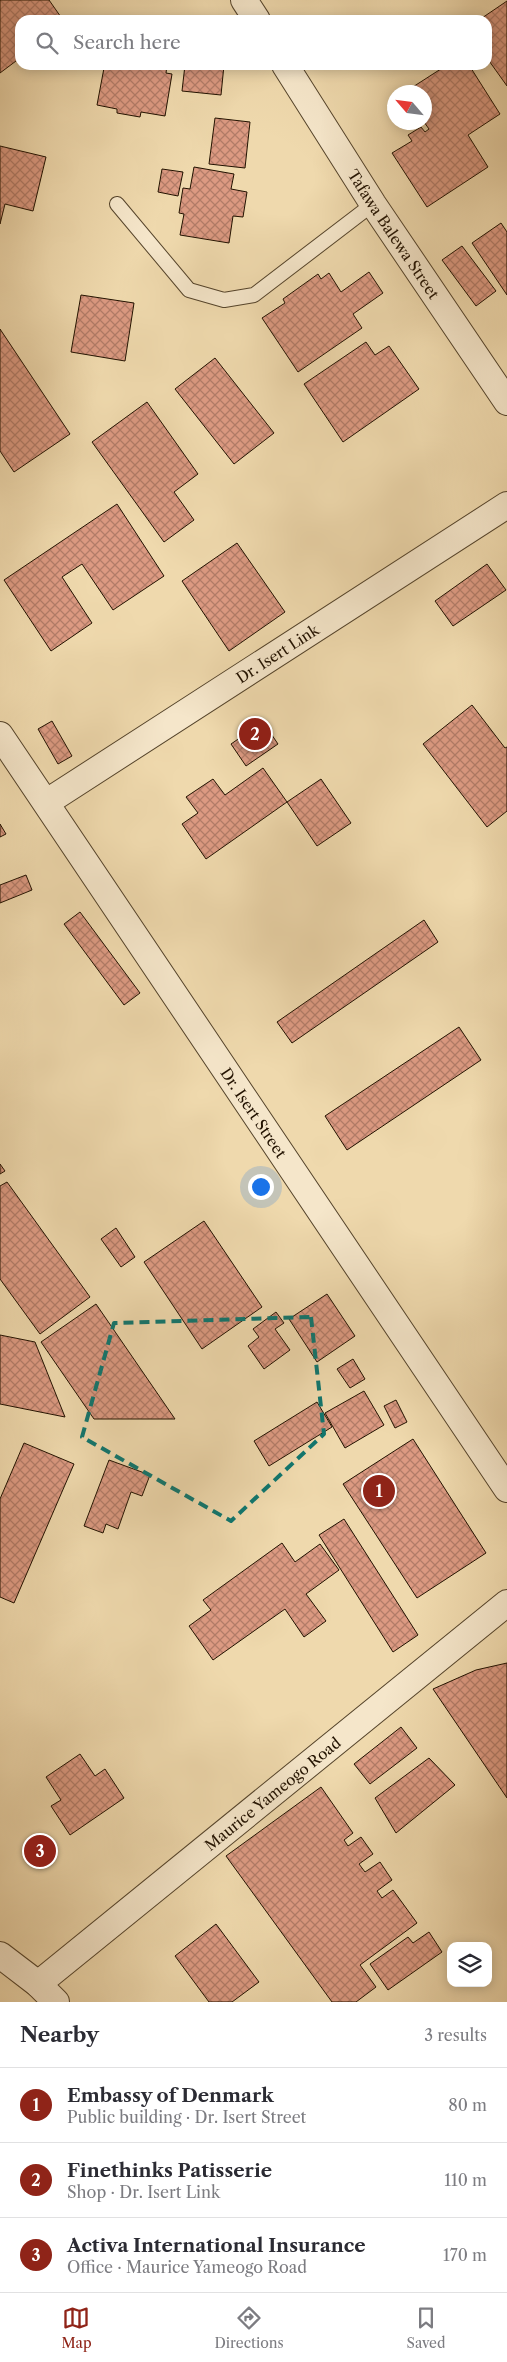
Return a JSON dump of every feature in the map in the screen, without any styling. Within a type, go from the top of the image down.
[{"type":"street","points":[[244,0],[254,15]]},
{"type":"street","name":"Tafawa Balewa Street","points":[[288,70],[373,204],[507,402]]},
{"type":"street","name":"Dr. Isert Link","points":[[47,802],[507,505]]},
{"type":"street","name":"Dr. Isert Street","points":[[0,735],[47,802],[507,1489]]},
{"type":"street","name":"Maurice Yameogo Road","points":[[38,1984],[507,1603]]},
{"type":"street","points":[[0,1955],[38,1984],[56,2002]]},
{"type":"lane","points":[[117,204],[189,290],[224,300],[254,296],[373,204]]},
{"type":"highlighted area","points":[[311,1317],[324,1434],[231,1521],[82,1437],[114,1323]]},
{"type":"building","points":[[0,0],[49,0],[60,15],[15,15],[15,62],[0,73]]},
{"type":"building","points":[[507,1],[507,86],[492,65],[492,15],[486,15]]},
{"type":"building","points":[[104,70],[166,70],[166,73],[172,74],[165,116],[141,112],[140,117],[117,113],[117,109],[97,105]]},
{"type":"building","points":[[184,70],[224,70],[221,95],[182,91]]},
{"type":"building","points":[[439,70],[472,70],[500,114],[468,135],[488,167],[427,207],[392,153],[412,141],[408,135],[416,130],[423,130],[425,132],[432,130],[432,85],[416,85]]},
{"type":"building","points":[[215,118],[250,122],[245,168],[209,164]]},
{"type":"building","points":[[0,146],[46,157],[33,211],[5,204],[0,224]]},
{"type":"building","points":[[194,167],[234,174],[231,189],[247,192],[243,217],[233,216],[229,243],[180,235],[184,214],[179,213],[183,188],[190,189]]},
{"type":"building","points":[[162,169],[183,172],[178,196],[158,192]]},
{"type":"building","points":[[501,223],[507,232],[507,295],[472,243]]},
{"type":"building","points":[[462,246],[496,291],[476,306],[442,260]]},
{"type":"building","points":[[369,272],[383,293],[353,314],[362,328],[298,372],[262,318],[285,303],[283,299],[318,274],[321,279],[329,273],[341,292]]},
{"type":"building","points":[[81,295],[134,303],[125,361],[71,352]]},
{"type":"building","points":[[0,329],[70,434],[14,472],[0,451]]},
{"type":"building","points":[[366,342],[375,355],[389,346],[419,389],[343,442],[304,384]]},
{"type":"building","points":[[215,358],[274,433],[234,464],[175,389]]},
{"type":"building","points":[[147,402],[198,474],[174,492],[194,520],[164,542],[92,442]]},
{"type":"building","points":[[117,504],[164,576],[113,610],[82,564],[62,577],[92,623],[51,651],[4,580]]},
{"type":"building","points":[[237,543],[285,612],[229,651],[182,581]]},
{"type":"building","points":[[487,564],[506,590],[453,626],[435,601]]},
{"type":"building","points":[[472,705],[505,748],[507,747],[507,811],[487,827],[423,744]]},
{"type":"building","points":[[52,721],[72,756],[58,764],[38,729]]},
{"type":"building","points":[[263,722],[278,744],[246,766],[231,744]]},
{"type":"building","points":[[263,768],[287,802],[206,859],[182,824],[198,813],[186,797],[213,779],[225,795]]},
{"type":"building","points":[[321,779],[351,823],[317,846],[287,802]]},
{"type":"building","points":[[0,824],[6,834],[0,837]]},
{"type":"building","points":[[26,875],[32,890],[0,903],[0,885]]},
{"type":"building","points":[[80,912],[140,993],[124,1005],[64,924]]},
{"type":"building","points":[[424,920],[438,942],[292,1043],[277,1022]]},
{"type":"building","points":[[459,1027],[481,1060],[347,1150],[325,1116]]},
{"type":"building","points":[[0,1164],[5,1171],[0,1174]]},
{"type":"building","points":[[7,1182],[90,1297],[40,1334],[0,1279],[0,1186]]},
{"type":"building","points":[[204,1221],[262,1307],[202,1349],[144,1262]]},
{"type":"building","points":[[116,1228],[135,1257],[121,1267],[101,1239]]},
{"type":"building","points":[[327,1294],[355,1336],[317,1362],[289,1319]]},
{"type":"building","points":[[96,1304],[175,1419],[94,1419],[41,1342]]},
{"type":"building","points":[[276,1312],[284,1323],[275,1329],[290,1350],[264,1369],[248,1346],[259,1337],[253,1329]]},
{"type":"building","points":[[0,1335],[35,1342],[65,1417],[0,1404]]},
{"type":"building","points":[[353,1359],[365,1379],[350,1388],[337,1369]]},
{"type":"building","points":[[364,1391],[384,1425],[345,1448],[325,1413]]},
{"type":"building","points":[[396,1400],[407,1422],[395,1428],[384,1406]]},
{"type":"building","points":[[317,1402],[332,1427],[269,1466],[254,1441]]},
{"type":"building","points":[[413,1439],[486,1553],[417,1598],[343,1484]]},
{"type":"building","points":[[24,1443],[74,1464],[14,1603],[0,1597],[0,1499]]},
{"type":"building","points":[[109,1460],[150,1475],[142,1496],[131,1492],[118,1529],[106,1524],[103,1533],[84,1526]]},
{"type":"building","points":[[344,1519],[418,1635],[393,1652],[319,1535]]},
{"type":"building","points":[[282,1543],[295,1562],[320,1544],[339,1570],[306,1594],[326,1621],[304,1637],[285,1609],[213,1660],[189,1626],[211,1610],[203,1600]]},
{"type":"building","points":[[507,1663],[507,1798],[433,1689],[476,1670]]},
{"type":"building","points":[[401,1727],[417,1748],[370,1784],[354,1764]]},
{"type":"building","points":[[80,1754],[95,1776],[105,1769],[124,1798],[70,1835],[51,1806],[61,1800],[46,1777]]},
{"type":"building","points":[[429,1758],[455,1785],[396,1833],[375,1798]]},
{"type":"building","points":[[321,1787],[353,1833],[344,1840],[348,1846],[361,1837],[373,1854],[359,1864],[365,1872],[380,1862],[392,1880],[377,1891],[382,1898],[393,1890],[417,1923],[360,1965],[376,1987],[356,2002],[332,2002],[226,1856]]},
{"type":"building","points":[[216,1924],[259,1982],[232,2002],[209,2002],[175,1956]]},
{"type":"building","points":[[429,1932],[442,1952],[388,1990],[370,1964],[408,1937],[413,1943]]},
{"type":"place","name":"Finethinks Patisserie","points":[[255,734]]},
{"type":"place","name":"Embassy of Denmark","points":[[379,1491]]},
{"type":"place","name":"Activa International Insurance","points":[[40,1851]]}]
